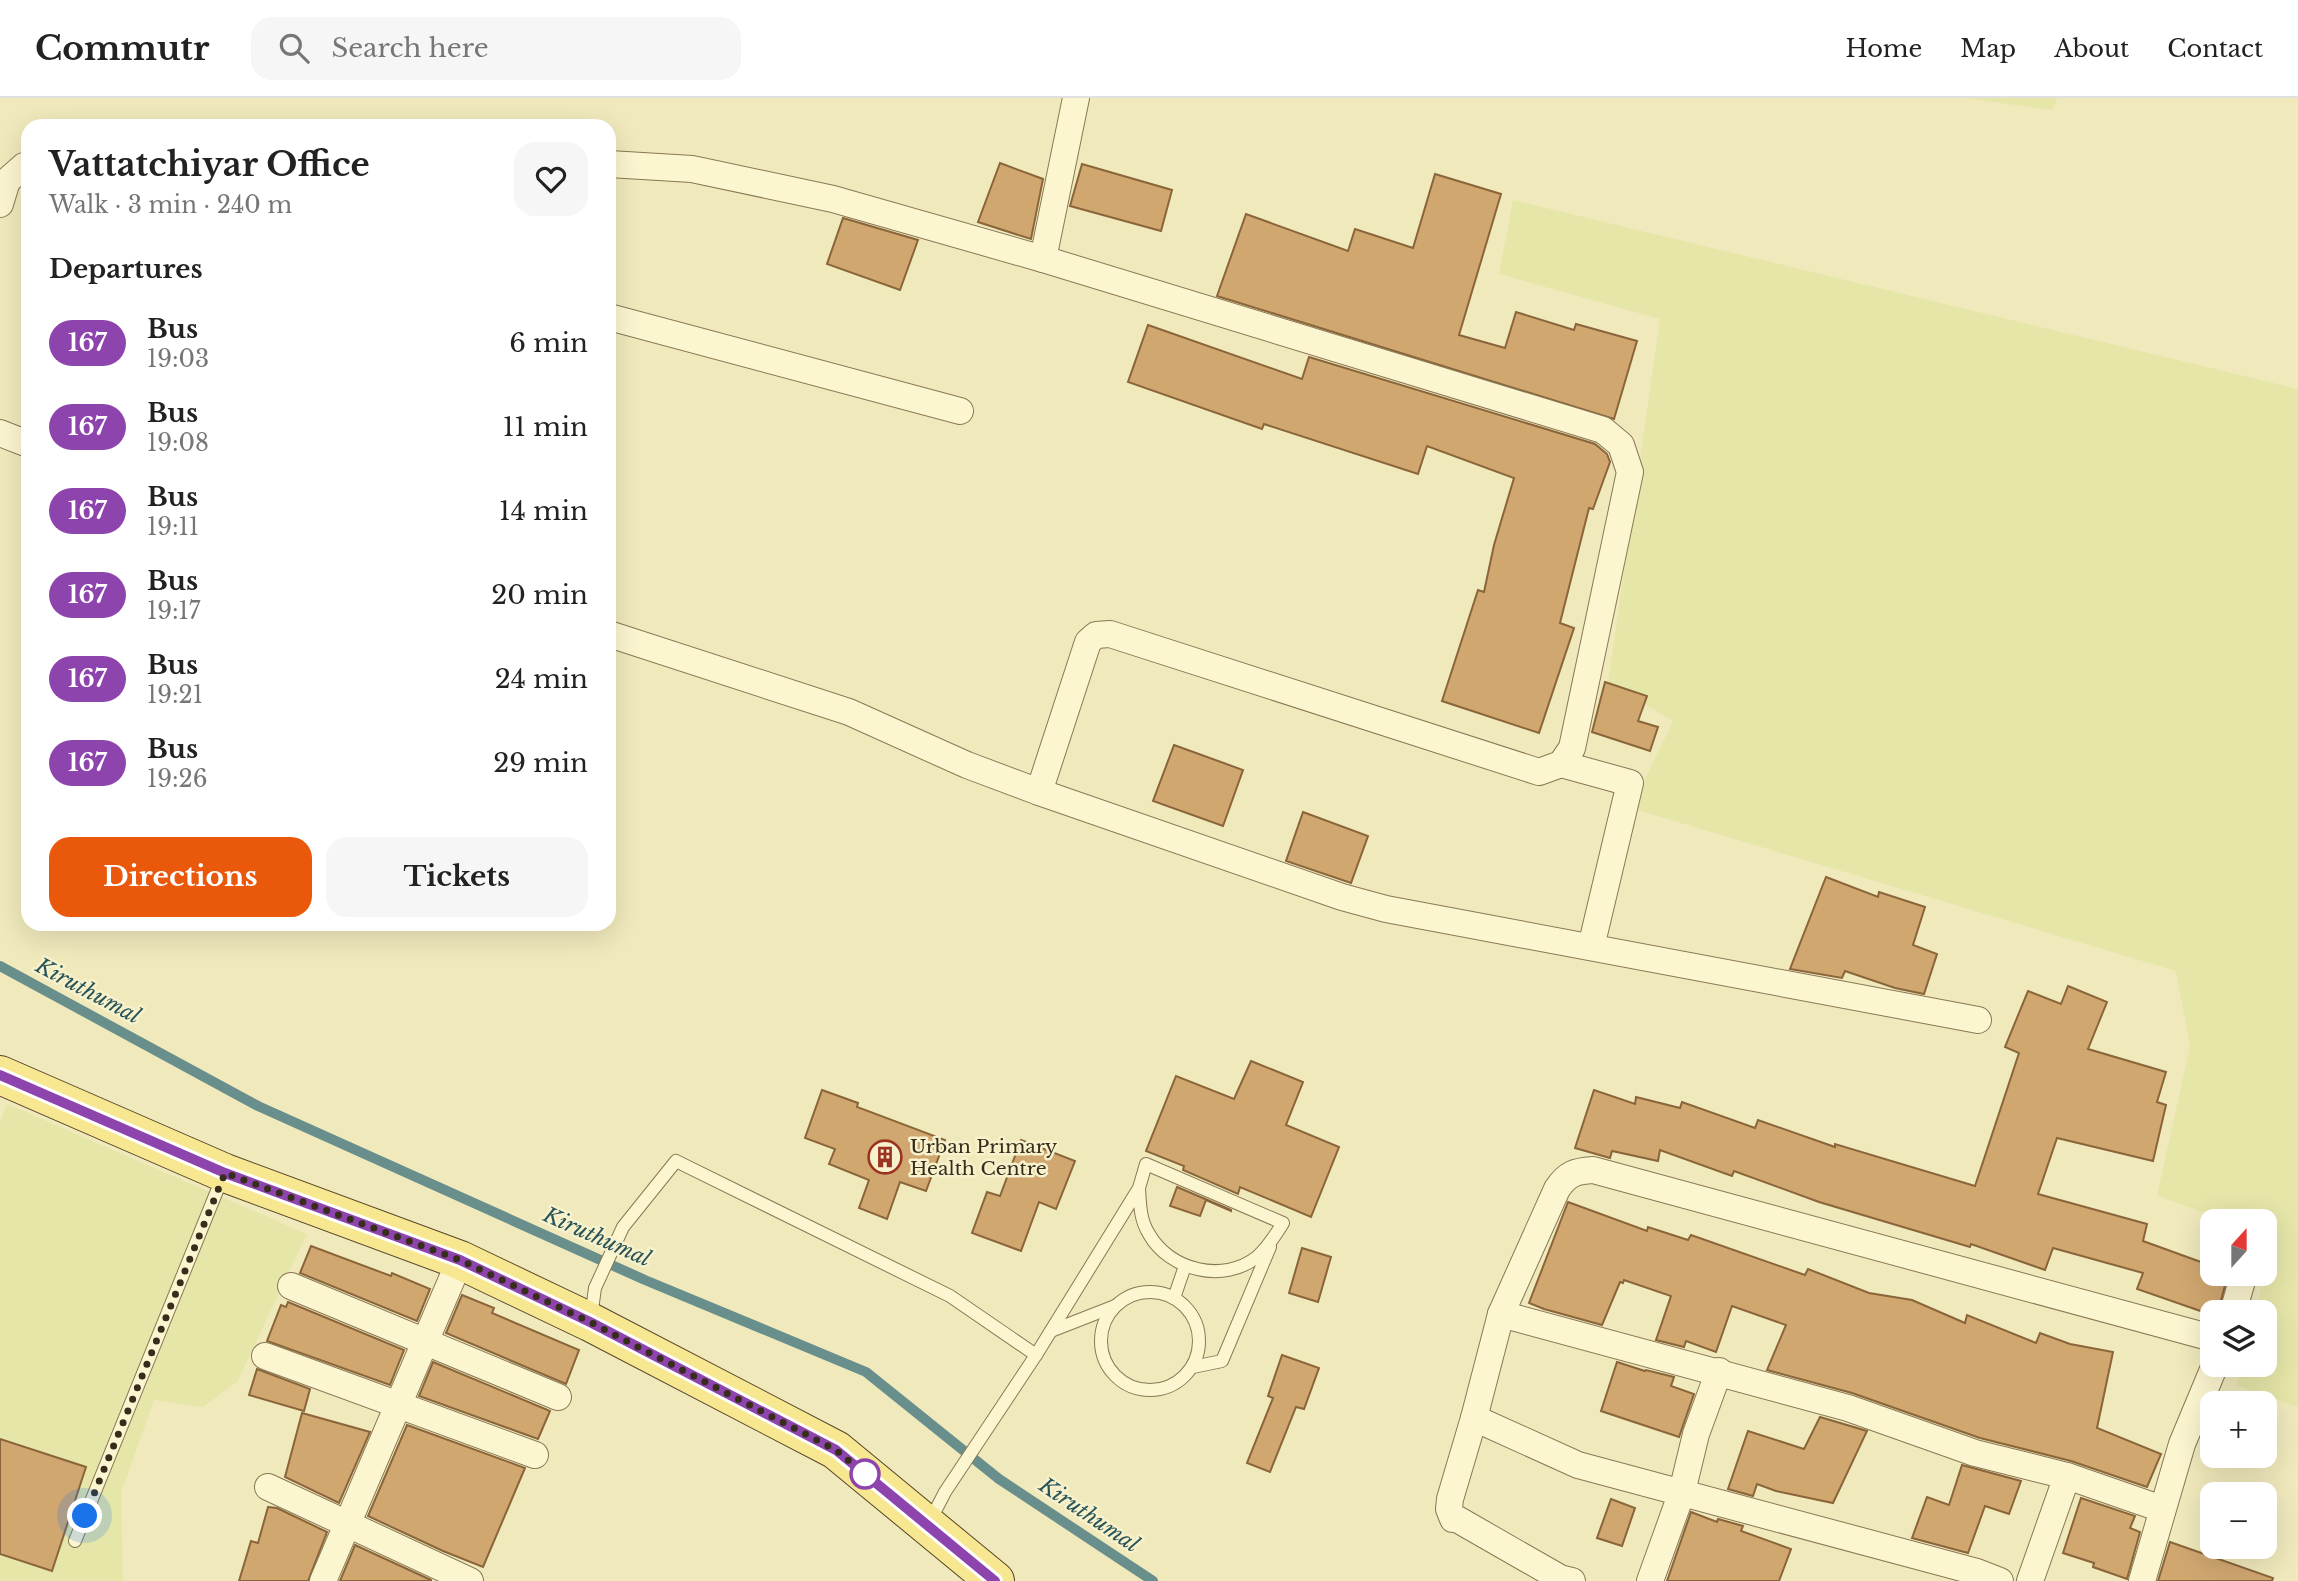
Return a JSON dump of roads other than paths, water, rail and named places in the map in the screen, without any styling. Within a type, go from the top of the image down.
[{"type":"main road","points":[[3,1083],[225,1173],[460,1260],[593,1305],[836,1450],[995,1581]]},
{"type":"street","points":[[1043,259],[1076,98]]},
{"type":"street","points":[[616,164],[692,169],[821,196],[1043,259],[1603,430],[1621,445],[1630,472],[1572,748],[1561,764]]},
{"type":"street","points":[[0,204],[7,181],[21,169]]},
{"type":"street","points":[[616,319],[960,411]]},
{"type":"street","points":[[0,433],[21,440]]},
{"type":"street","points":[[1039,792],[1088,642],[1096,635],[1110,634],[1539,772],[1561,764],[1630,783],[1591,947]]},
{"type":"street","points":[[616,636],[849,712],[967,765],[1342,897],[1386,909],[1978,1020]]},
{"type":"street","points":[[1572,1581],[1534,1568],[1453,1519],[1450,1499],[1501,1314],[1557,1189],[1565,1177],[1577,1171],[1592,1170],[2200,1335]]},
{"type":"street","points":[[323,1581],[460,1260]]},
{"type":"street","points":[[291,1286],[558,1397]]},
{"type":"street","points":[[1501,1314],[1848,1408],[1975,1453],[2067,1476],[2162,1509]]},
{"type":"street","points":[[265,1356],[535,1455]]},
{"type":"street","points":[[1650,1581],[1682,1492],[1696,1434],[1719,1371]]},
{"type":"street","points":[[2142,1581],[2182,1444],[2210,1377]]},
{"type":"street","points":[[1474,1418],[1578,1465],[1977,1572],[2000,1581]]},
{"type":"street","points":[[2030,1581],[2067,1476]]},
{"type":"street","points":[[268,1487],[470,1581]]},
{"type":"lane","points":[[593,1305],[623,1227],[676,1161],[950,1296],[1036,1355]]},
{"type":"lane","points":[[927,1526],[945,1492],[1036,1355],[1139,1188],[1146,1164],[1283,1223],[1271,1244],[1222,1361],[1193,1367]]},
{"type":"lane","points":[[75,1541],[225,1173]]},
{"type":"lane","points":[[1139,1188],[1140,1212],[1149,1234],[1164,1253],[1185,1266],[1209,1271],[1233,1269],[1254,1259],[1271,1244]]},
{"type":"lane","points":[[1174,1298],[1185,1266]]},
{"type":"lane","points":[[1051,1331],[1115,1306],[1128,1297],[1143,1292],[1159,1292],[1187,1307],[1196,1321],[1199,1352],[1193,1367],[1182,1379],[1167,1387],[1151,1390],[1134,1387],[1119,1380],[1108,1367],[1101,1343],[1106,1319],[1115,1306]]},
{"type":"waterway","name":"Kiruthumal","points":[[0,966],[258,1106],[645,1280],[866,1372],[999,1479],[1153,1581]]},
{"type":"place","name":"Urban Primary Health Centre","points":[[885,1157]]}]
